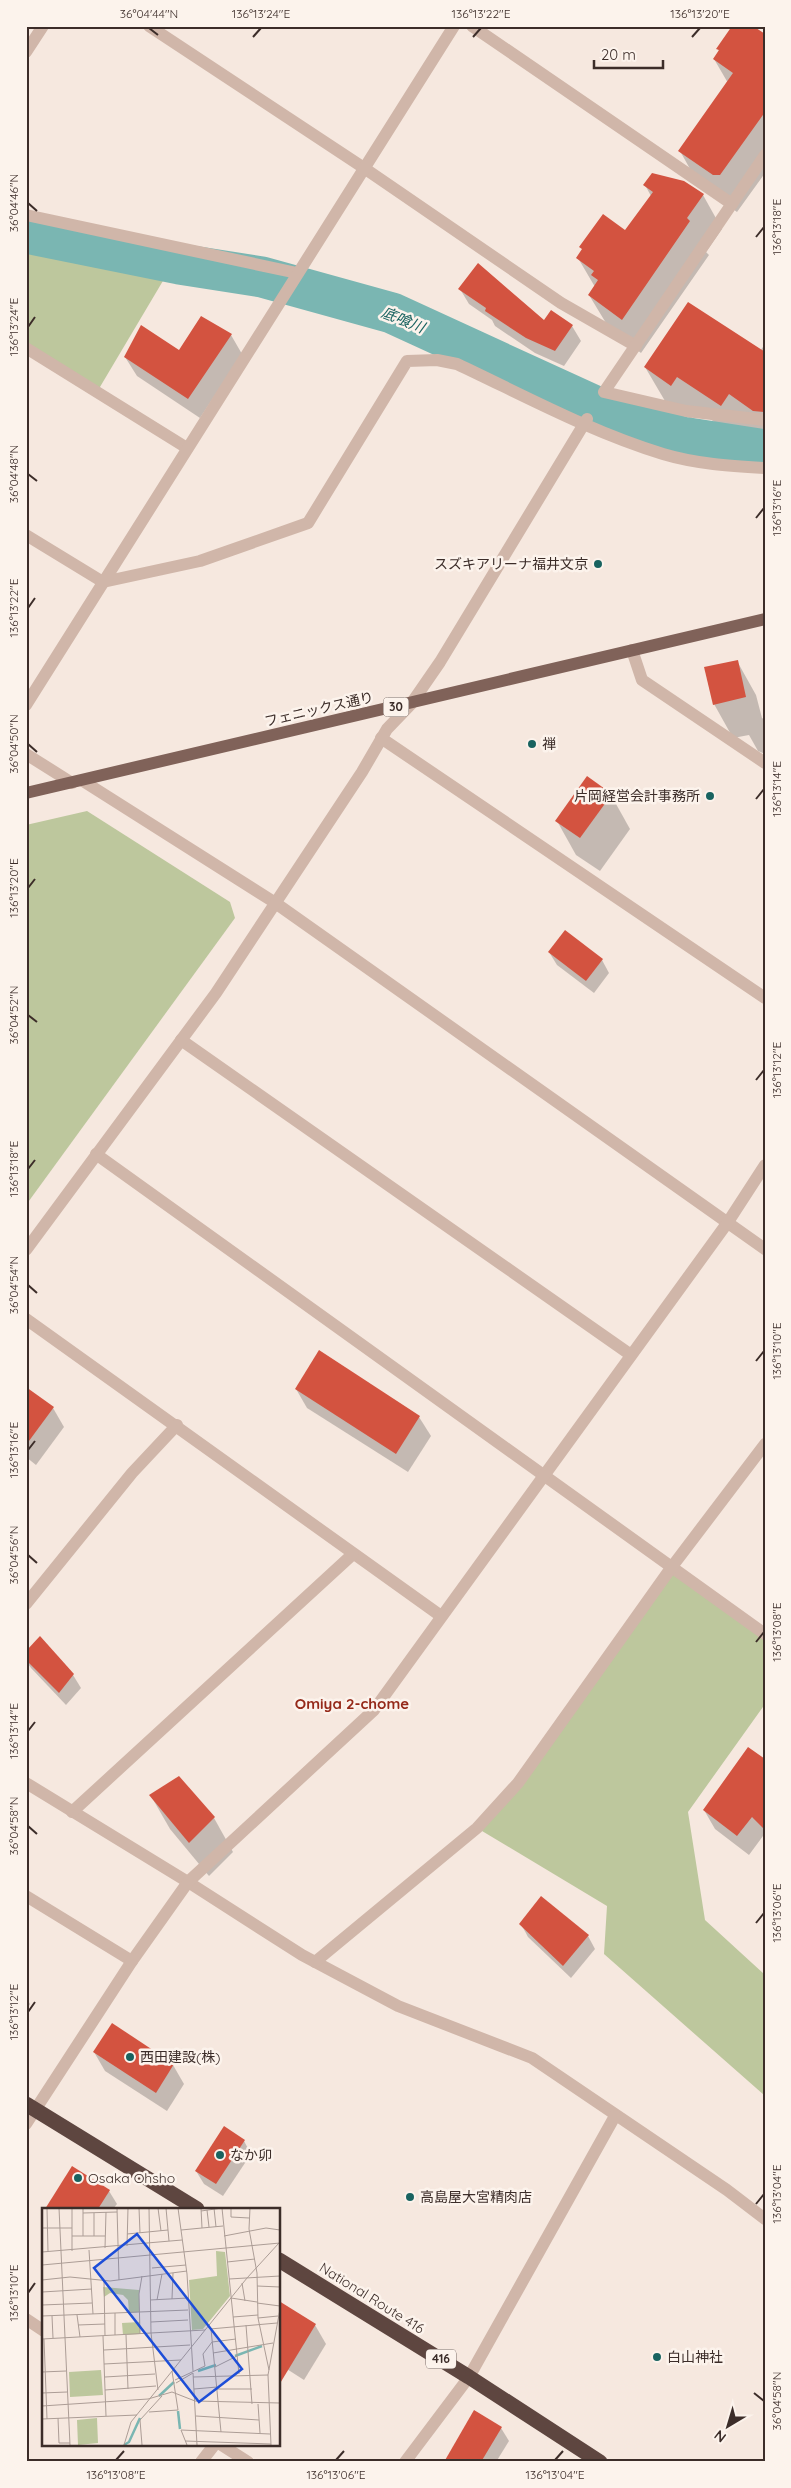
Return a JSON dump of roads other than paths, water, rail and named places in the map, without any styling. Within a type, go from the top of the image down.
[{"type":"highway","points":[[31,2107],[195,2208]]},
{"type":"highway","name":"National Route 416","points":[[280,2261],[469,2377],[600,2462]]},
{"type":"main road","name":"フェニックス通り","points":[[26,793],[411,704],[765,619]]},
{"type":"street","points":[[26,52],[42,26]]},
{"type":"street","points":[[149,26],[364,168],[561,303],[636,346]]},
{"type":"street","points":[[26,705],[296,273],[454,26]]},
{"type":"street","points":[[472,26],[732,204]]},
{"type":"street","points":[[765,156],[604,392],[686,411],[765,420]]},
{"type":"street","points":[[26,215],[296,273]]},
{"type":"street","points":[[26,348],[187,448]]},
{"type":"street","points":[[26,535],[103,582],[200,561],[308,523],[407,361],[437,360],[457,364],[585,422],[664,454],[716,465],[765,468]]},
{"type":"street","points":[[26,1250],[216,992],[362,772],[387,729],[411,704],[440,662],[585,422]]},
{"type":"street","points":[[632,650],[642,680],[765,763]]},
{"type":"street","points":[[381,738],[765,998]]},
{"type":"street","points":[[26,754],[77,782],[274,902],[765,1249]]},
{"type":"street","points":[[181,1040],[631,1355]]},
{"type":"street","points":[[96,1154],[670,1568],[765,1634]]},
{"type":"street","points":[[26,2124],[31,2107],[188,1882],[374,1710],[441,1616],[545,1477],[728,1222],[765,1165]]},
{"type":"street","points":[[26,1319],[177,1424],[353,1554],[441,1616]]},
{"type":"street","points":[[26,1604],[132,1473],[177,1424]]},
{"type":"street","points":[[315,1962],[477,1828],[518,1782],[670,1568],[765,1444]]},
{"type":"street","points":[[72,1812],[353,1554]]},
{"type":"street","points":[[26,1783],[315,1962],[398,2006],[532,2058],[615,2116],[727,2190],[765,2219]]},
{"type":"street","points":[[26,1896],[132,1961]]},
{"type":"street","points":[[405,2462],[469,2377],[615,2116]]},
{"type":"street","points":[[26,2319],[42,2330]]},
{"type":"street","points":[[201,2462],[213,2446]]},
{"type":"street","points":[[223,2446],[248,2462]]},
{"type":"waterway","name":"底喰川","points":[[26,233],[179,264],[262,277],[392,313],[610,413],[682,437],[765,450]]},
{"type":"place","name":"スズキアリーナ福井文京","points":[[598,564]]},
{"type":"place","name":"禅","points":[[532,744]]},
{"type":"place","name":"片岡経営会計事務所","points":[[710,796]]},
{"type":"place","name":"西田建設(株)","points":[[130,2057]]},
{"type":"place","name":"なか卯","points":[[220,2155]]},
{"type":"place","name":"Osaka Ohsho","points":[[78,2178]]},
{"type":"place","name":"高島屋大宮精肉店","points":[[410,2197]]},
{"type":"place","name":"白山神社","points":[[657,2357]]},
{"type":"district","name":"Omiya 2-chome","points":[[352,1704]]}]
